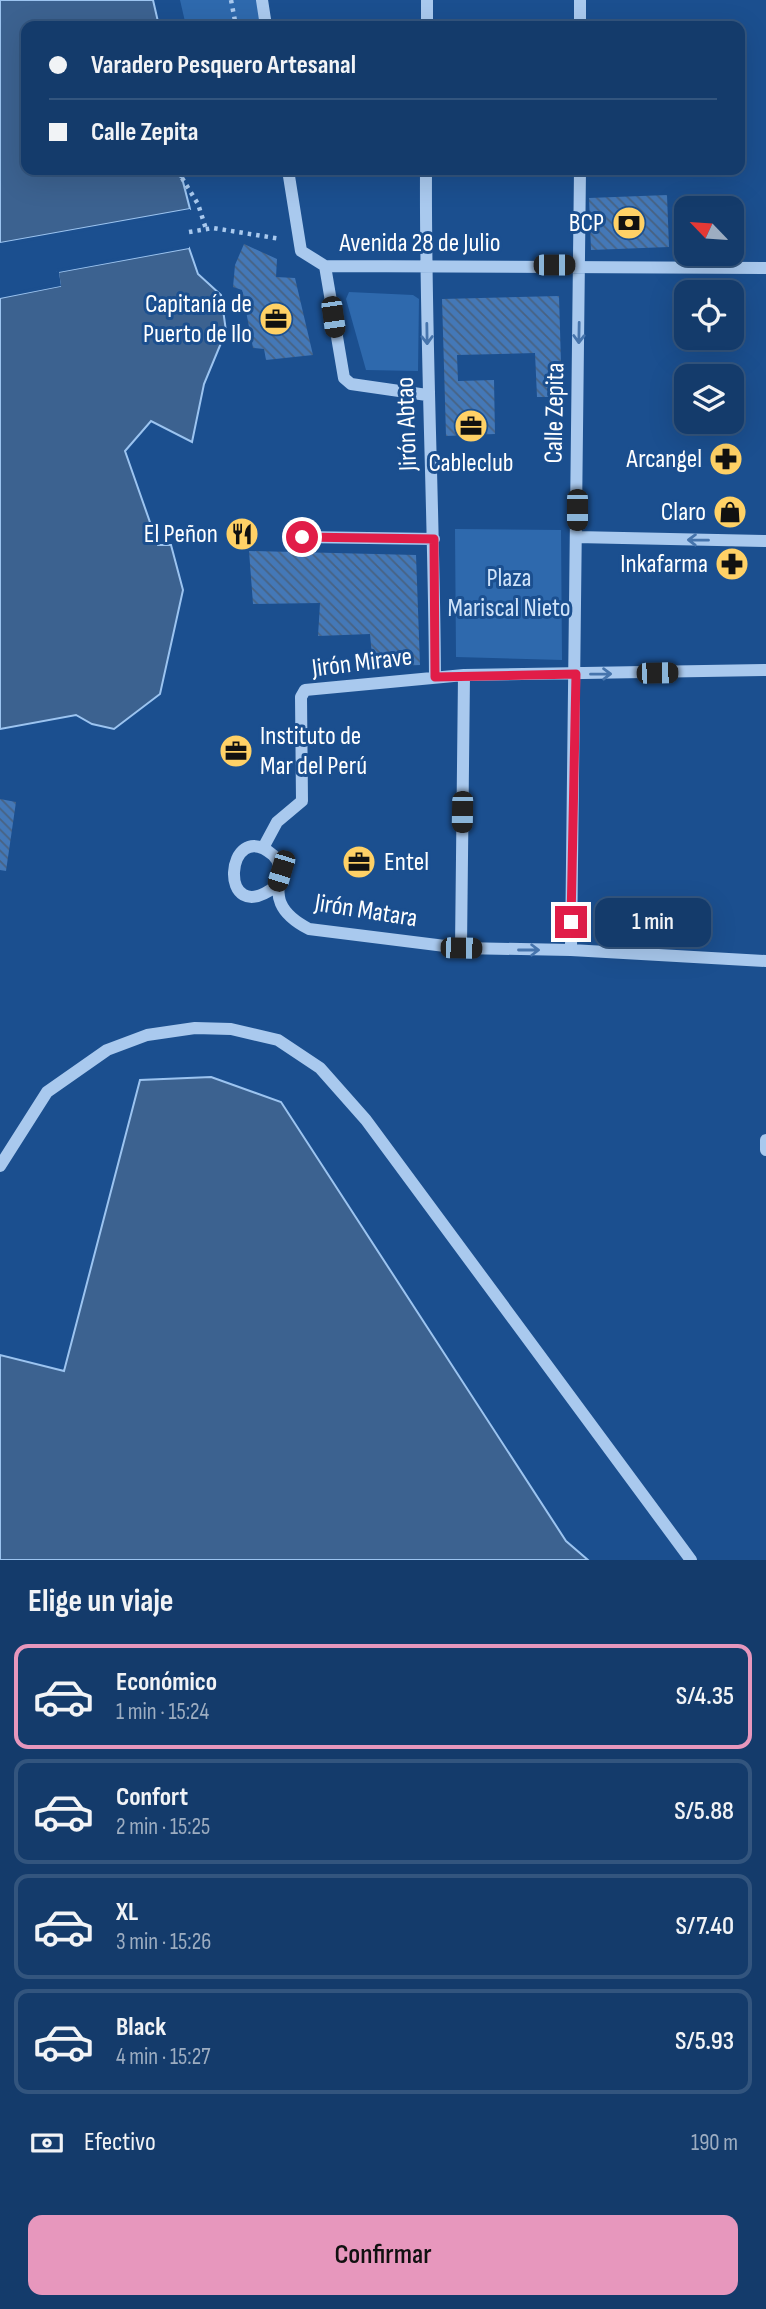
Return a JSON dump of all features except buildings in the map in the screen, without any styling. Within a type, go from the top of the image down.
[{"type":"street","points":[[262,0],[265,21]]},
{"type":"street","points":[[427,0],[427,21]]},
{"type":"street","points":[[580,0],[580,21]]},
{"type":"street","points":[[289,175],[301,251],[325,266],[344,379],[352,384],[427,395]]},
{"type":"street","name":"Jirón Abtao","points":[[426,175],[427,395],[434,539],[435,677]]},
{"type":"street","name":"Calle Zepita","points":[[570,950],[576,674],[580,175]]},
{"type":"street","name":"Avenida 28 de Julio","points":[[325,266],[580,265],[766,268]]},
{"type":"street","points":[[302,537],[434,539]]},
{"type":"street","points":[[576,537],[766,541]]},
{"type":"street","name":"Jirón Mirave","points":[[263,848],[277,822],[302,802],[301,697],[305,691],[464,675],[766,670]]},
{"type":"street","points":[[461,948],[464,675]]},
{"type":"street","points":[[248,848],[263,848],[276,857],[281,871],[276,886],[264,895],[249,895],[236,887],[231,873],[236,858],[248,848]]},
{"type":"street","name":"Jirón Matara","points":[[276,886],[281,904],[292,919],[309,929],[461,948],[570,950],[766,961]]},
{"type":"street","points":[[0,1166],[47,1092],[107,1050],[147,1035],[195,1028],[231,1029],[278,1040],[320,1068],[366,1119],[691,1560]]},
{"type":"street","points":[[766,1140],[766,1150]]},
{"type":"path","points":[[231,0],[235,21]]},
{"type":"path","points":[[182,178],[198,204],[206,229]]},
{"type":"path","points":[[189,232],[206,229],[299,242]]},
{"type":"green space","points":[[180,0],[258,0],[263,21],[185,21]]},
{"type":"green space","points":[[349,292],[413,295],[419,299],[418,371],[366,370],[346,299]]},
{"type":"green space","name":"Plaza Mariscal Nieto","points":[[455,529],[561,530],[562,660],[456,657]]},
{"type":"shaded area","points":[[0,0],[153,0],[158,21],[21,21],[21,175],[177,175],[182,178],[190,209],[0,243]]},
{"type":"shaded area","points":[[189,248],[198,274],[221,295],[226,331],[204,384],[192,442],[151,421],[125,451],[158,545],[171,545],[183,590],[160,694],[114,729],[92,724],[76,715],[0,729],[0,298],[60,286],[58,272]]},
{"type":"shaded area","points":[[211,1077],[281,1102],[566,1541],[588,1560],[0,1560],[0,1355],[64,1371],[140,1080]]},
{"type":"pier","points":[[190,209],[190,212],[0,246],[0,243]]},
{"type":"pier","points":[[189,245],[189,248],[59,272],[61,286],[0,298],[0,295],[57,283],[57,269]]},
{"type":"place","name":"BCP","points":[[629,223]]},
{"type":"place","name":"Capitanía de Puerto de Ilo","points":[[276,319]]},
{"type":"place","name":"Cableclub","points":[[471,426]]},
{"type":"place","name":"Arcangel","points":[[726,459]]},
{"type":"place","name":"Claro","points":[[730,512]]},
{"type":"place","name":"El Peñon","points":[[242,534]]},
{"type":"place","name":"Inkafarma","points":[[732,564]]},
{"type":"place","name":"Instituto de Mar del Perú","points":[[236,751]]},
{"type":"place","name":"Entel","points":[[359,862]]},
{"type":"route","points":[[302,537],[434,539],[435,677],[576,674],[571,922]]}]
